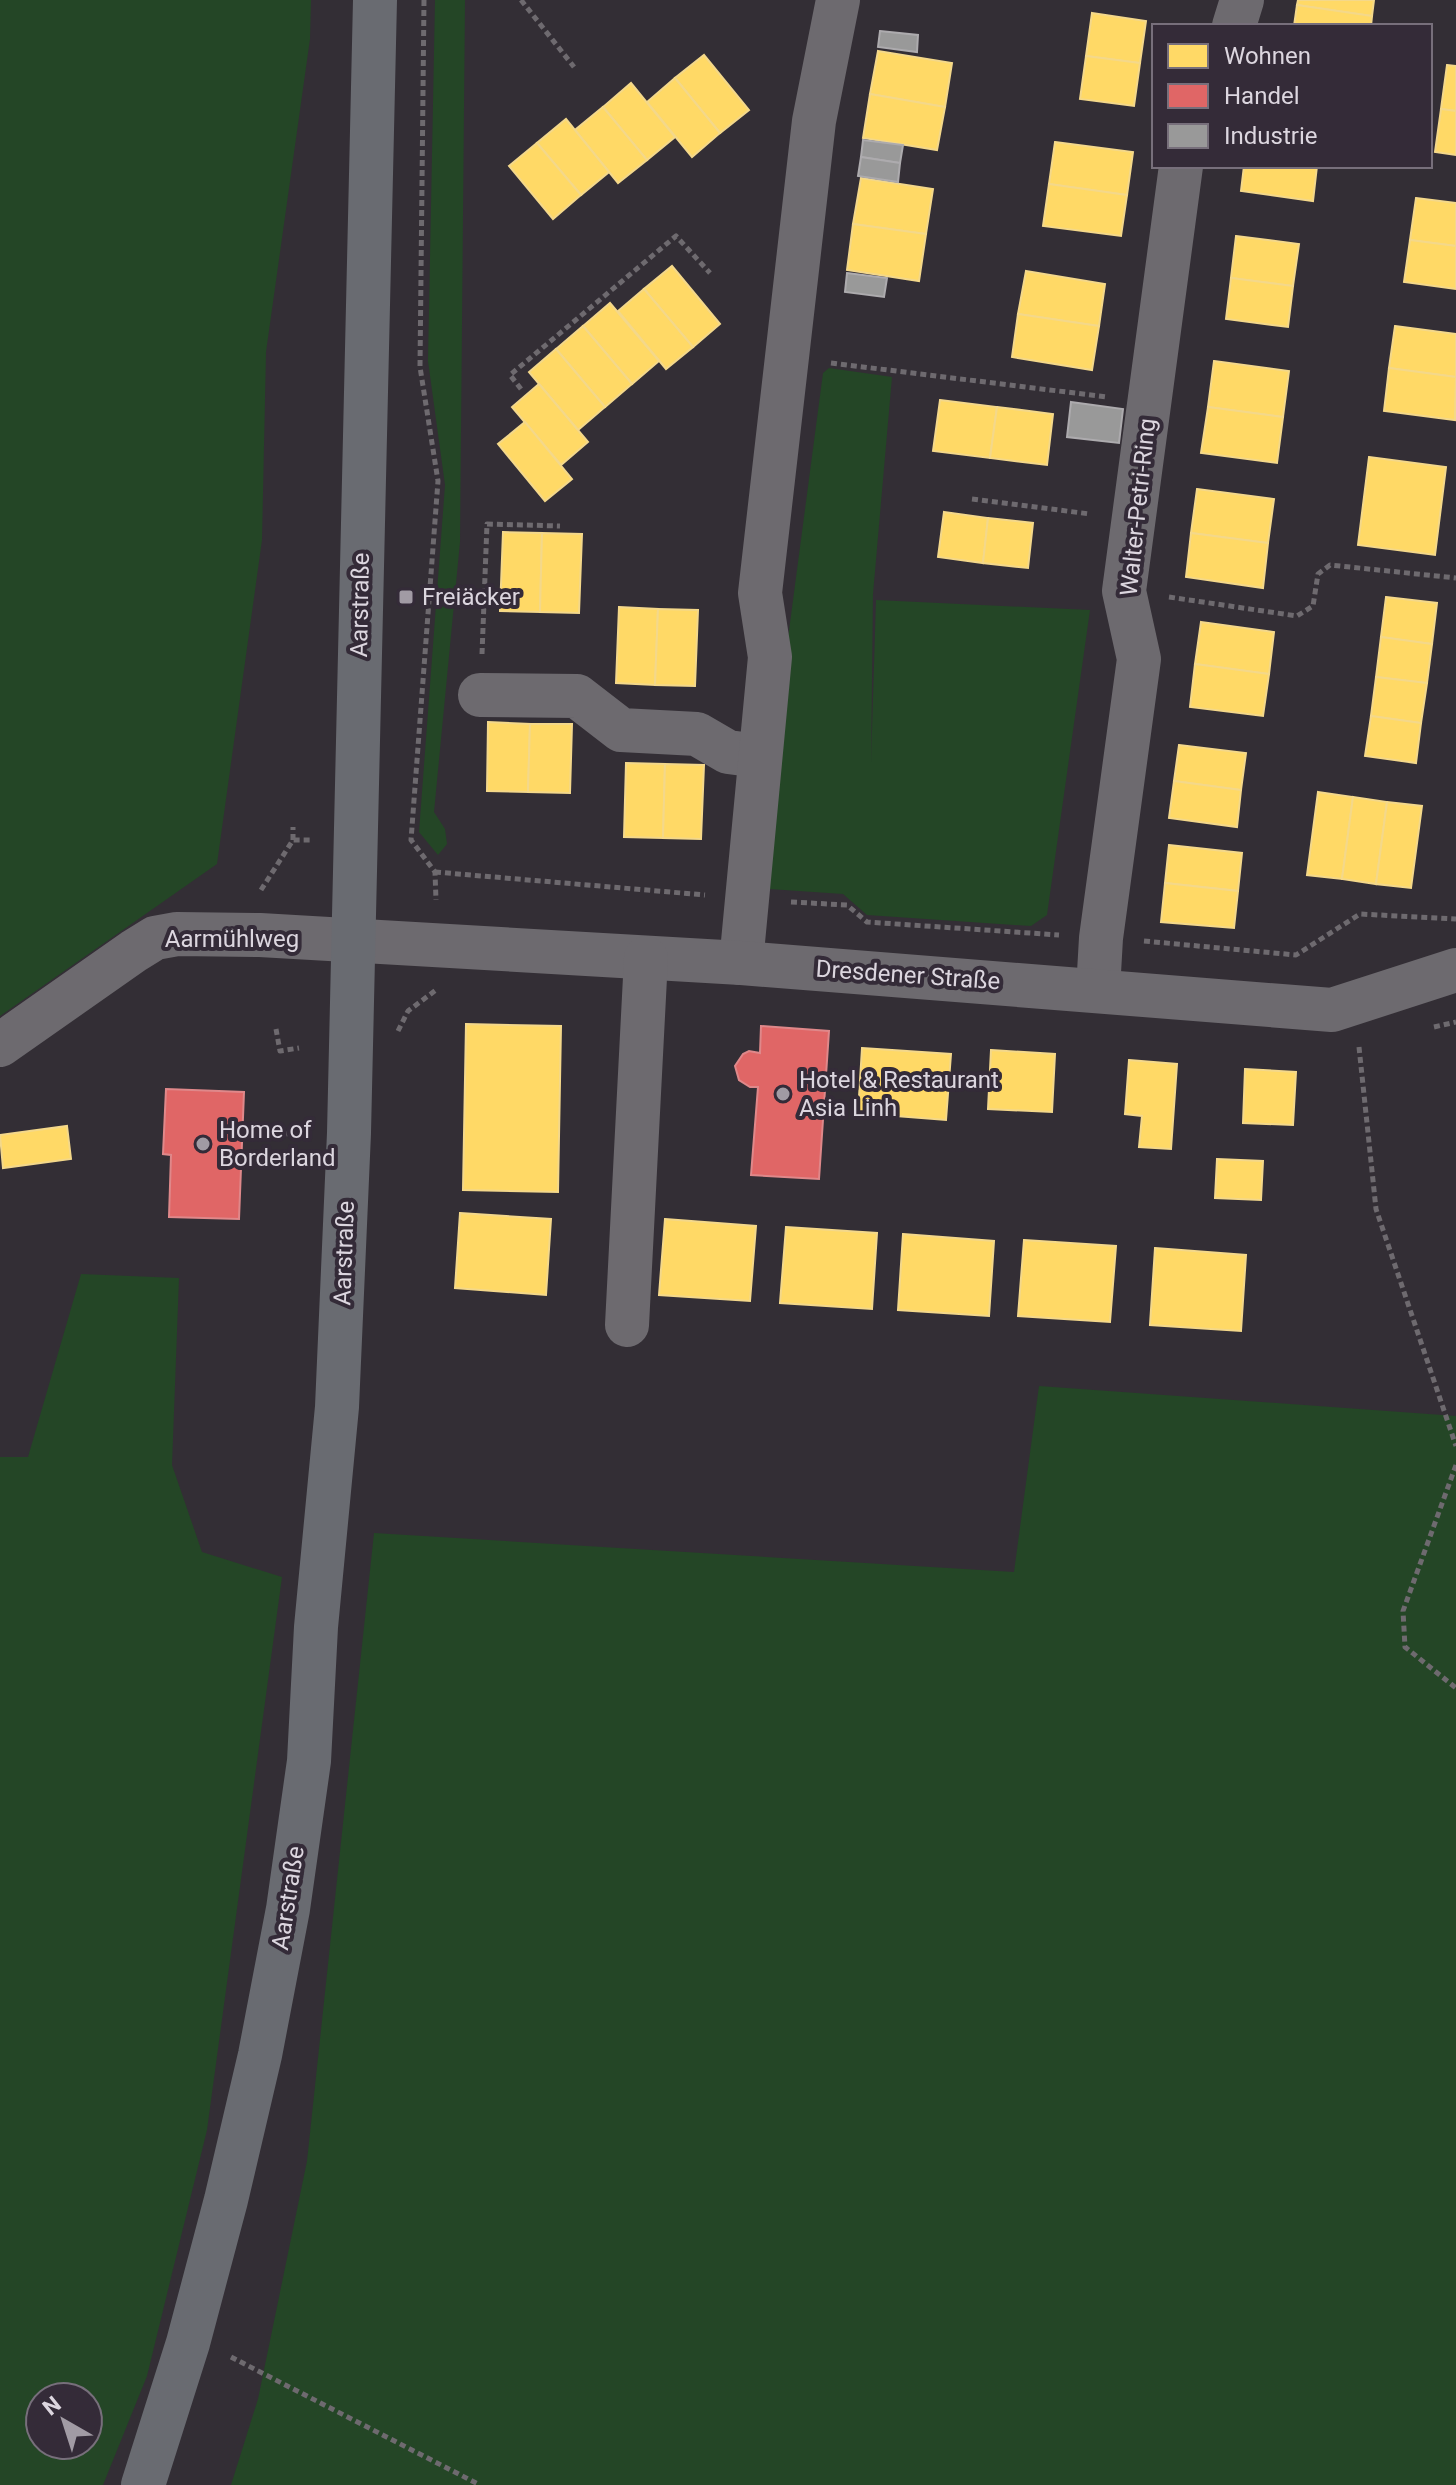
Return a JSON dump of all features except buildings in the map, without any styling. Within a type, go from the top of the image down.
[{"type":"main road","name":"Aarstraße","points":[[143,2485],[188,2343],[260,2055],[288,1909],[309,1761],[316,1627],[337,1407],[349,1133],[375,0]]},
{"type":"street","points":[[741,963],[770,657],[760,593],[814,121],[838,0]]},
{"type":"street","points":[[1235,24],[1242,0]]},
{"type":"street","name":"Walter-Petri-Ring","points":[[1098,990],[1101,938],[1139,659],[1124,591],[1181,168]]},
{"type":"street","points":[[480,695],[577,696],[621,730],[697,734],[728,752],[759,756]]},
{"type":"street","name":"Aarmühlweg","points":[[0,1045],[155,938],[177,934],[260,935],[353,942]]},
{"type":"street","name":"Dresdener Straße","points":[[353,942],[741,963],[1332,1010],[1456,970]]},
{"type":"street","points":[[627,1325],[646,958]]},
{"type":"path","points":[[424,0],[420,367],[438,481],[411,840],[435,872],[847,905],[867,922],[1296,955],[1360,914],[1456,919]]},
{"type":"path","points":[[521,0],[574,67]]},
{"type":"path","points":[[521,389],[510,375],[676,236],[710,273]]},
{"type":"path","points":[[787,357],[1150,402]]},
{"type":"path","points":[[972,499],[1134,519]]},
{"type":"path","points":[[480,695],[487,524],[560,526]]},
{"type":"path","points":[[1124,591],[1297,616],[1313,606],[1318,574],[1330,565],[1456,578]]},
{"type":"path","points":[[293,827],[293,840]]},
{"type":"path","points":[[276,1029],[280,1051],[299,1048]]},
{"type":"path","points":[[1358,1038],[1376,1209],[1456,1446]]},
{"type":"path","points":[[243,1133],[299,1134]]},
{"type":"path","points":[[1456,1465],[1403,1611],[1405,1647],[1456,1688]]},
{"type":"path","points":[[188,2343],[227,2355],[480,2485]]},
{"type":"green space","points":[[0,0],[311,0],[310,39],[266,352],[262,540],[217,864],[0,1016]]},
{"type":"green space","points":[[435,0],[465,0],[460,542],[434,812],[445,829],[447,844],[438,855],[419,832],[445,485],[428,361]]},
{"type":"green space","points":[[829,368],[892,377],[873,594],[871,763],[876,600],[1090,610],[1047,915],[1031,926],[867,915],[843,894],[755,888],[823,373]]},
{"type":"green space","points":[[81,1274],[179,1278],[172,1465],[202,1552],[282,1577],[207,2130],[147,2376],[103,2485],[0,2485],[0,1457],[28,1457]]},
{"type":"green space","points":[[1039,1386],[1456,1416],[1456,2485],[231,2485],[258,2399],[307,2161],[374,1533],[1014,1572]]},
{"type":"place","name":"Freiäcker","points":[[406,597]]},
{"type":"place","name":"Hotel & Restaurant Asia Linh","points":[[783,1094]]},
{"type":"place","name":"Home of Borderland","points":[[203,1144]]}]
